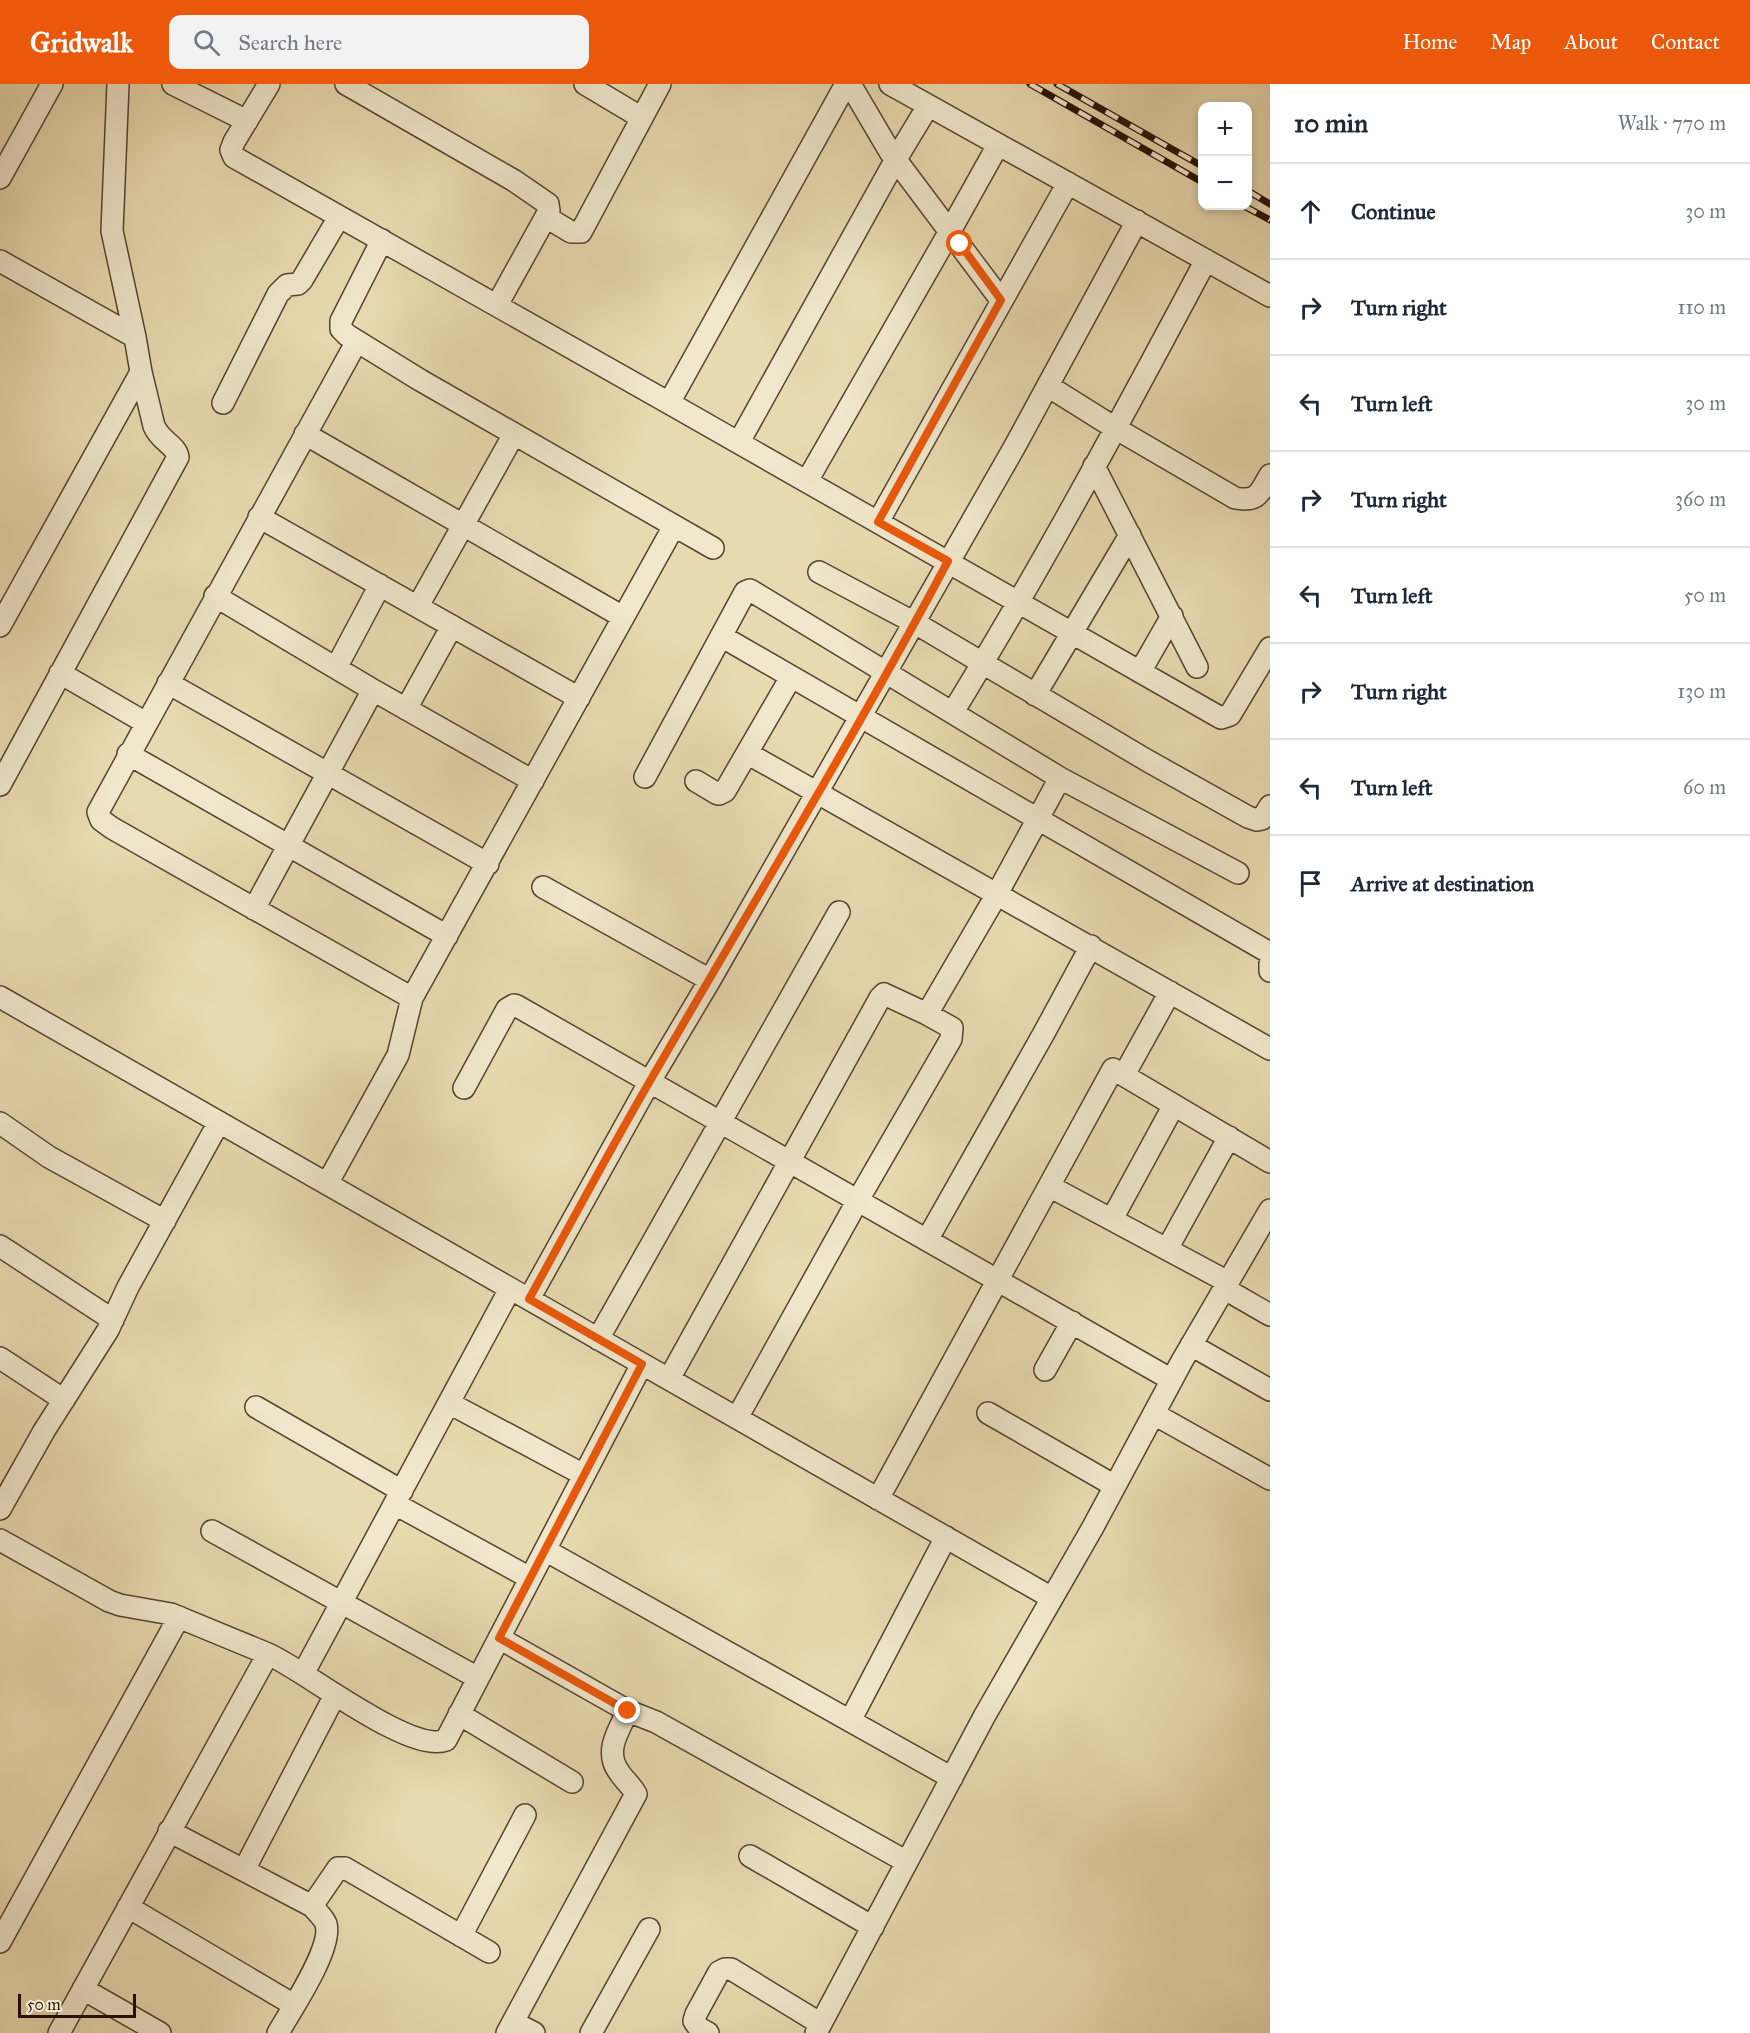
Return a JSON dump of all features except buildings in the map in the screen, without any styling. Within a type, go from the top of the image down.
[{"type":"street","points":[[0,178],[52,84]]},
{"type":"street","points":[[0,785],[178,457],[177,452],[158,435],[141,372],[112,231],[118,84]]},
{"type":"street","points":[[173,84],[247,121]]},
{"type":"street","points":[[269,84],[232,147],[231,152],[234,157],[1214,714],[1227,718],[1233,712],[1270,648]]},
{"type":"street","points":[[346,84],[544,200],[550,208],[497,305]]},
{"type":"street","points":[[585,84],[642,118]]},
{"type":"street","points":[[546,217],[571,232],[581,232],[660,84]]},
{"type":"street","points":[[669,403],[848,84],[896,159],[1001,300]]},
{"type":"street","points":[[890,84],[1270,296]]},
{"type":"street","points":[[739,442],[896,159],[928,106]]},
{"type":"street","points":[[807,481],[998,144]]},
{"type":"street","points":[[878,522],[1068,183]]},
{"type":"street","points":[[223,403],[278,294],[287,285],[298,284],[302,280],[339,217]]},
{"type":"street","points":[[529,1299],[650,1081],[915,623],[1048,386],[1137,221]]},
{"type":"street","points":[[382,240],[341,321],[341,329],[420,380],[713,548]]},
{"type":"street","points":[[953,712],[1018,602],[1206,260]]},
{"type":"street","points":[[0,261],[135,337]]},
{"type":"street","points":[[357,341],[98,808],[98,812],[101,820],[412,998]]},
{"type":"street","points":[[0,626],[141,372]]},
{"type":"street","points":[[1048,386],[1235,498],[1248,500],[1255,498],[1260,494],[1270,475]]},
{"type":"street","points":[[306,434],[623,617]]},
{"type":"street","points":[[418,606],[514,434]]},
{"type":"street","points":[[1094,465],[1197,667]]},
{"type":"street","points":[[259,517],[579,698]]},
{"type":"street","points":[[327,1184],[398,1055],[412,998],[674,526]]},
{"type":"street","points":[[1035,695],[1130,535]]},
{"type":"street","points":[[819,572],[915,623],[1148,761],[1248,817],[1262,819],[1270,806]]},
{"type":"street","points":[[336,668],[380,585]]},
{"type":"street","points":[[645,777],[745,592],[750,590],[1060,778],[1238,873]]},
{"type":"street","points":[[216,596],[373,690],[533,781]]},
{"type":"street","points":[[1140,672],[1172,616]]},
{"type":"street","points":[[406,709],[452,626]]},
{"type":"street","points":[[721,636],[1270,953]]},
{"type":"street","points":[[60,673],[146,723]]},
{"type":"street","points":[[696,781],[716,793],[722,793],[791,677]]},
{"type":"street","points":[[168,683],[488,864]]},
{"type":"street","points":[[254,909],[373,690]]},
{"type":"street","points":[[747,753],[1270,1049]]},
{"type":"street","points":[[128,754],[447,936]]},
{"type":"street","points":[[927,1014],[997,894],[1060,778]]},
{"type":"street","points":[[543,887],[710,980]]},
{"type":"street","points":[[598,1339],[839,912]]},
{"type":"street","points":[[927,1240],[1091,946]]},
{"type":"street","points":[[1270,963],[1270,971]]},
{"type":"street","points":[[1124,1075],[1170,992]]},
{"type":"street","points":[[669,1379],[880,998],[885,994],[952,1028],[951,1040],[858,1200],[737,1418]]},
{"type":"street","points":[[0,998],[1052,1598]]},
{"type":"street","points":[[464,1088],[507,1009],[514,1005],[1172,1380]]},
{"type":"street","points":[[878,1498],[1113,1069],[1270,1162]]},
{"type":"street","points":[[1112,1219],[1174,1105]]},
{"type":"street","points":[[0,1509],[7,1478],[64,1400],[113,1320],[219,1122]]},
{"type":"street","points":[[0,1123],[49,1157],[165,1221]]},
{"type":"street","points":[[1167,1249],[1229,1137]]},
{"type":"street","points":[[1049,1186],[1167,1249],[1227,1285],[1270,1315]]},
{"type":"street","points":[[708,2033],[699,2028],[694,2021],[719,1972],[725,1969],[731,1970],[818,2028],[952,1778],[1191,1345],[1270,1210]]},
{"type":"street","points":[[0,1246],[113,1320]]},
{"type":"street","points":[[303,1674],[510,1289]]},
{"type":"street","points":[[1045,1370],[1072,1323]]},
{"type":"street","points":[[1191,1345],[1270,1390]]},
{"type":"street","points":[[0,1358],[64,1400]]},
{"type":"street","points":[[0,1540],[109,1601],[179,1617],[268,1653],[335,1695],[394,1728],[432,1743],[446,1740],[642,1364]]},
{"type":"street","points":[[449,1403],[584,1474]]},
{"type":"street","points":[[256,1407],[398,1498],[530,1578]]},
{"type":"street","points":[[988,1413],[1115,1486]]},
{"type":"street","points":[[1154,1414],[1270,1479]]},
{"type":"street","points":[[212,1531],[478,1678]]},
{"type":"street","points":[[850,1721],[946,1537]]},
{"type":"street","points":[[545,1550],[952,1778]]},
{"type":"street","points":[[0,1942],[179,1617]]},
{"type":"street","points":[[499,1638],[628,1711],[656,1722],[907,1862]]},
{"type":"street","points":[[59,2033],[268,1653]]},
{"type":"street","points":[[244,1870],[335,1695]]},
{"type":"street","points":[[534,2033],[510,2027],[636,1794],[630,1783],[618,1772],[611,1757],[614,1738],[628,1711]]},
{"type":"street","points":[[459,1714],[572,1782]]},
{"type":"street","points":[[461,1936],[525,1815]]},
{"type":"street","points":[[170,1831],[312,1906],[326,1922],[328,1936],[321,1956],[278,2033]]},
{"type":"street","points":[[750,1856],[873,1927]]},
{"type":"street","points":[[312,1906],[338,1868],[345,1868],[489,1952]]},
{"type":"street","points":[[128,1906],[294,2005]]},
{"type":"street","points":[[591,2033],[649,1929]]},
{"type":"street","points":[[83,1989],[160,2033]]},
{"type":"railway","points":[[1030,84],[1198,180]]},
{"type":"railway","points":[[1057,84],[1198,164]]},
{"type":"railway","points":[[1252,193],[1270,204]]},
{"type":"railway","points":[[1251,210],[1270,220]]},
{"type":"route","points":[[628,1711],[499,1638],[642,1364],[529,1299],[650,1081],[915,623],[948,561],[878,522],[1001,300],[960,244]]}]
